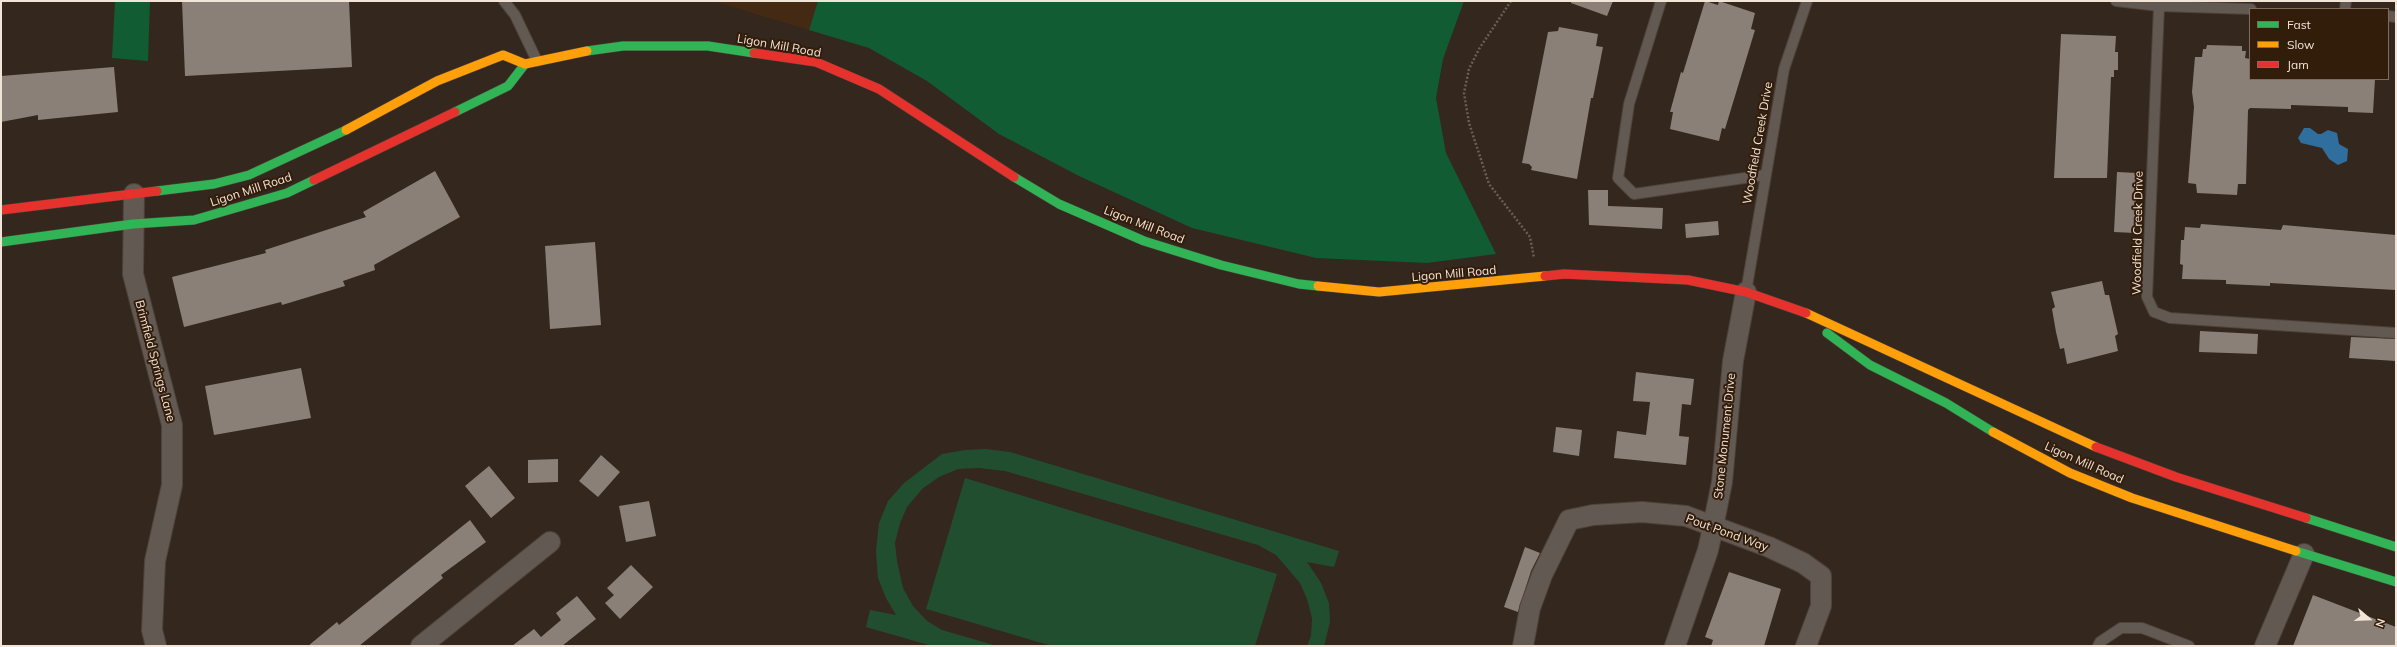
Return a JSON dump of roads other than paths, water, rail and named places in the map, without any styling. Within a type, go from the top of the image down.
[{"type":"main road","name":"Ligon Mill Road","points":[[1,210],[214,184],[249,175],[348,130],[437,81],[503,55],[525,64],[571,53],[623,46],[668,44],[708,46],[816,62],[879,89],[976,154],[1059,204],[1144,241],[1221,265],[1299,284],[1379,292],[1467,286],[1564,274],[1688,280],[1746,292],[1790,306],[2077,440],[2176,477],[2396,547]]},
{"type":"main road","name":"Ligon Mill Road","points":[[1,242],[133,224],[194,220],[287,193],[508,86],[525,64]]},
{"type":"main road","name":"Ligon Mill Road","points":[[1790,306],[1870,365],[1946,402],[1993,432],[2070,473],[2132,498],[2304,554],[2396,582]]},
{"type":"street","name":"Brimfield Springs Lane","points":[[134,194],[133,274],[172,425],[172,485],[155,561],[152,630],[156,646]]},
{"type":"street","name":"Stone Monument Drive","points":[[1675,646],[1708,550],[1713,527],[1722,482],[1733,361],[1746,292]]},
{"type":"street","name":"Pout Pond Way","points":[[1523,646],[1532,601],[1542,575],[1569,520],[1593,515],[1642,512],[1686,516],[1783,553],[1803,563],[1821,576],[1821,606],[1806,646]]},
{"type":"street","points":[[421,646],[550,542]]},
{"type":"street","points":[[2265,646],[2304,554]]},
{"type":"lane","points":[[504,1],[515,15],[537,61]]},
{"type":"lane","points":[[1661,1],[1629,104],[1618,178],[1634,194],[1765,175]]},
{"type":"lane","name":"Woodfield Creek Drive","points":[[1746,292],[1784,69],[1807,1]]},
{"type":"lane","points":[[2116,1],[2159,6],[2249,9]]},
{"type":"lane","name":"Woodfield Creek Drive","points":[[2159,6],[2147,297],[2154,312],[2170,318],[2396,333]]},
{"type":"lane","points":[[2098,646],[2100,642],[2121,628],[2142,628],[2189,646]]},
{"type":"water","points":[[2304,128],[2310,128],[2318,134],[2328,130],[2337,133],[2339,144],[2348,149],[2347,161],[2338,165],[2329,159],[2322,148],[2301,143],[2298,138]]}]
